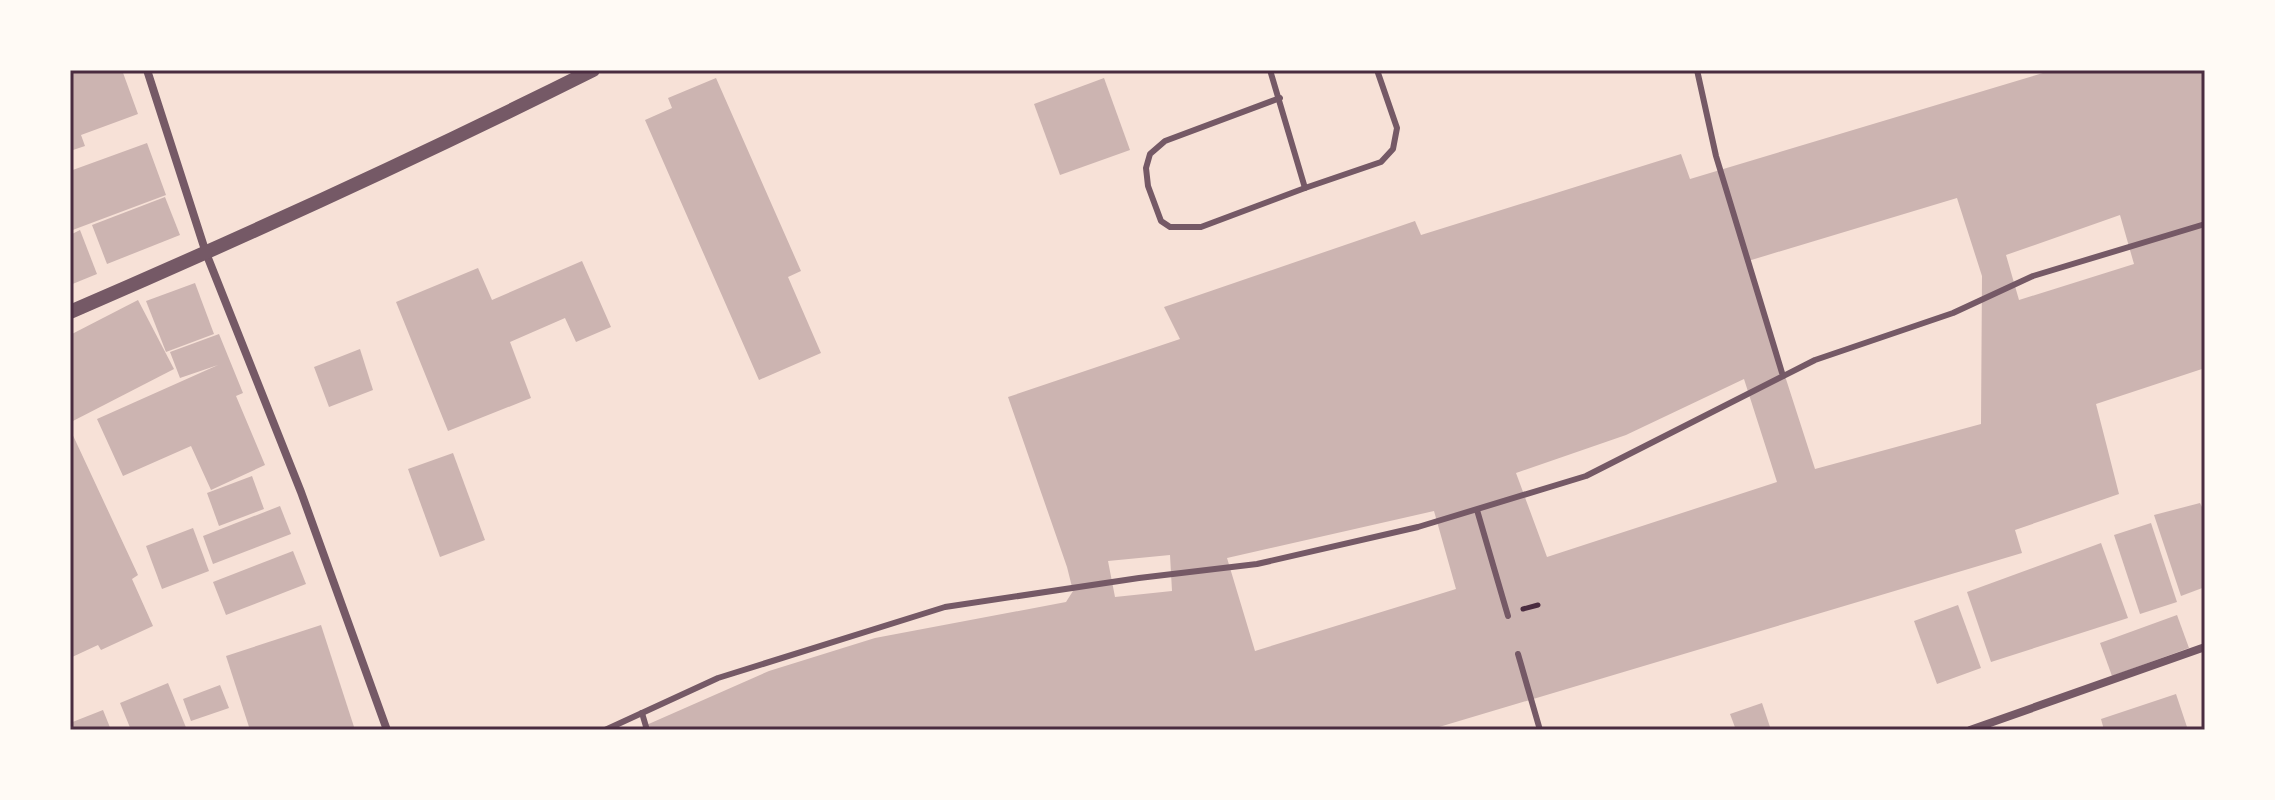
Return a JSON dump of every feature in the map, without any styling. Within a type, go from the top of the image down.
[{"type":"street","points":[[147,70],[206,253],[301,492],[387,730]]},
{"type":"street","points":[[70,312],[206,253],[593,70]]},
{"type":"street","points":[[1970,730],[2205,647]]},
{"type":"lane","points":[[1270,70],[1305,188]]},
{"type":"lane","points":[[1280,98],[1165,141],[1150,154],[1146,168],[1148,186],[1161,221],[1170,227],[1182,229],[1201,227],[1381,162],[1389,156],[1397,128],[1377,70]]},
{"type":"lane","points":[[1697,70],[1716,156],[1783,376]]},
{"type":"lane","points":[[605,730],[718,678],[945,607],[1257,564],[1418,527],[1586,476],[1815,360],[1953,313],[2033,276],[2205,224]]},
{"type":"lane","points":[[1477,510],[1508,616]]},
{"type":"lane","points":[[1518,654],[1540,730]]},
{"type":"lane","points":[[642,713],[647,730]]},
{"type":"building","points":[[70,70],[122,70],[138,114],[81,135],[85,146],[70,151]]},
{"type":"building","points":[[2053,70],[2205,70],[2205,368],[2096,404],[2119,494],[2015,530],[2022,553],[1429,730],[635,730],[769,671],[875,638],[1066,602],[1073,591],[1067,567],[1008,397],[1180,339],[1164,307],[1415,221],[1421,235],[1681,154],[1690,179]],"holes":[[[1957,198],[1982,276],[1981,424],[1815,469],[1748,261]],[[2120,215],[2134,264],[2019,300],[2006,255]],[[1744,379],[1777,482],[1547,557],[1516,473],[1626,435]],[[1434,511],[1456,589],[1255,651],[1227,558]],[[1170,555],[1172,591],[1115,597],[1108,561]]]},
{"type":"building","points":[[716,78],[801,271],[788,277],[821,353],[759,380],[645,120],[672,108],[668,98]]},
{"type":"building","points":[[1104,78],[1130,150],[1060,175],[1034,104]]},
{"type":"building","points":[[147,143],[166,195],[70,231],[70,171]]},
{"type":"building","points":[[165,197],[180,235],[107,264],[92,225]]},
{"type":"building","points":[[80,230],[97,274],[70,285],[70,235]]},
{"type":"building","points":[[582,261],[611,327],[576,342],[565,318],[510,342],[531,398],[448,431],[396,302],[478,268],[492,300]]},
{"type":"building","points":[[195,283],[214,334],[166,352],[146,301]]},
{"type":"building","points":[[138,300],[174,369],[71,422],[70,335]]},
{"type":"building","points":[[219,334],[243,393],[236,396],[265,465],[211,490],[191,446],[123,476],[97,419],[218,365],[180,378],[170,352]]},
{"type":"building","points":[[360,349],[373,390],[329,407],[314,367]]},
{"type":"building","points":[[70,429],[138,575],[132,579],[153,626],[101,650],[98,645],[70,658]]},
{"type":"building","points":[[453,453],[485,540],[440,557],[408,469]]},
{"type":"building","points":[[252,476],[264,509],[219,526],[207,493]]},
{"type":"building","points":[[2200,503],[2205,513],[2205,587],[2181,596],[2154,515]]},
{"type":"building","points":[[280,506],[291,534],[213,564],[203,536]]},
{"type":"building","points":[[2151,523],[2177,602],[2140,614],[2114,535]]},
{"type":"building","points":[[193,528],[209,571],[162,589],[146,546]]},
{"type":"building","points":[[2101,543],[2128,618],[1991,662],[1967,592]]},
{"type":"building","points":[[293,551],[306,584],[226,615],[213,582]]},
{"type":"building","points":[[1958,605],[1981,668],[1937,684],[1914,621]]},
{"type":"building","points":[[2177,615],[2189,648],[2112,676],[2100,643]]},
{"type":"building","points":[[321,625],[355,730],[250,730],[226,656]]},
{"type":"building","points":[[168,683],[187,730],[131,730],[120,703]]},
{"type":"building","points":[[220,685],[229,708],[191,721],[183,699]]},
{"type":"building","points":[[2176,694],[2187,727],[2177,730],[2104,730],[2101,719]]},
{"type":"building","points":[[1762,703],[1771,730],[1736,730],[1730,714]]},
{"type":"building","points":[[103,710],[111,730],[70,730],[70,723]]}]
